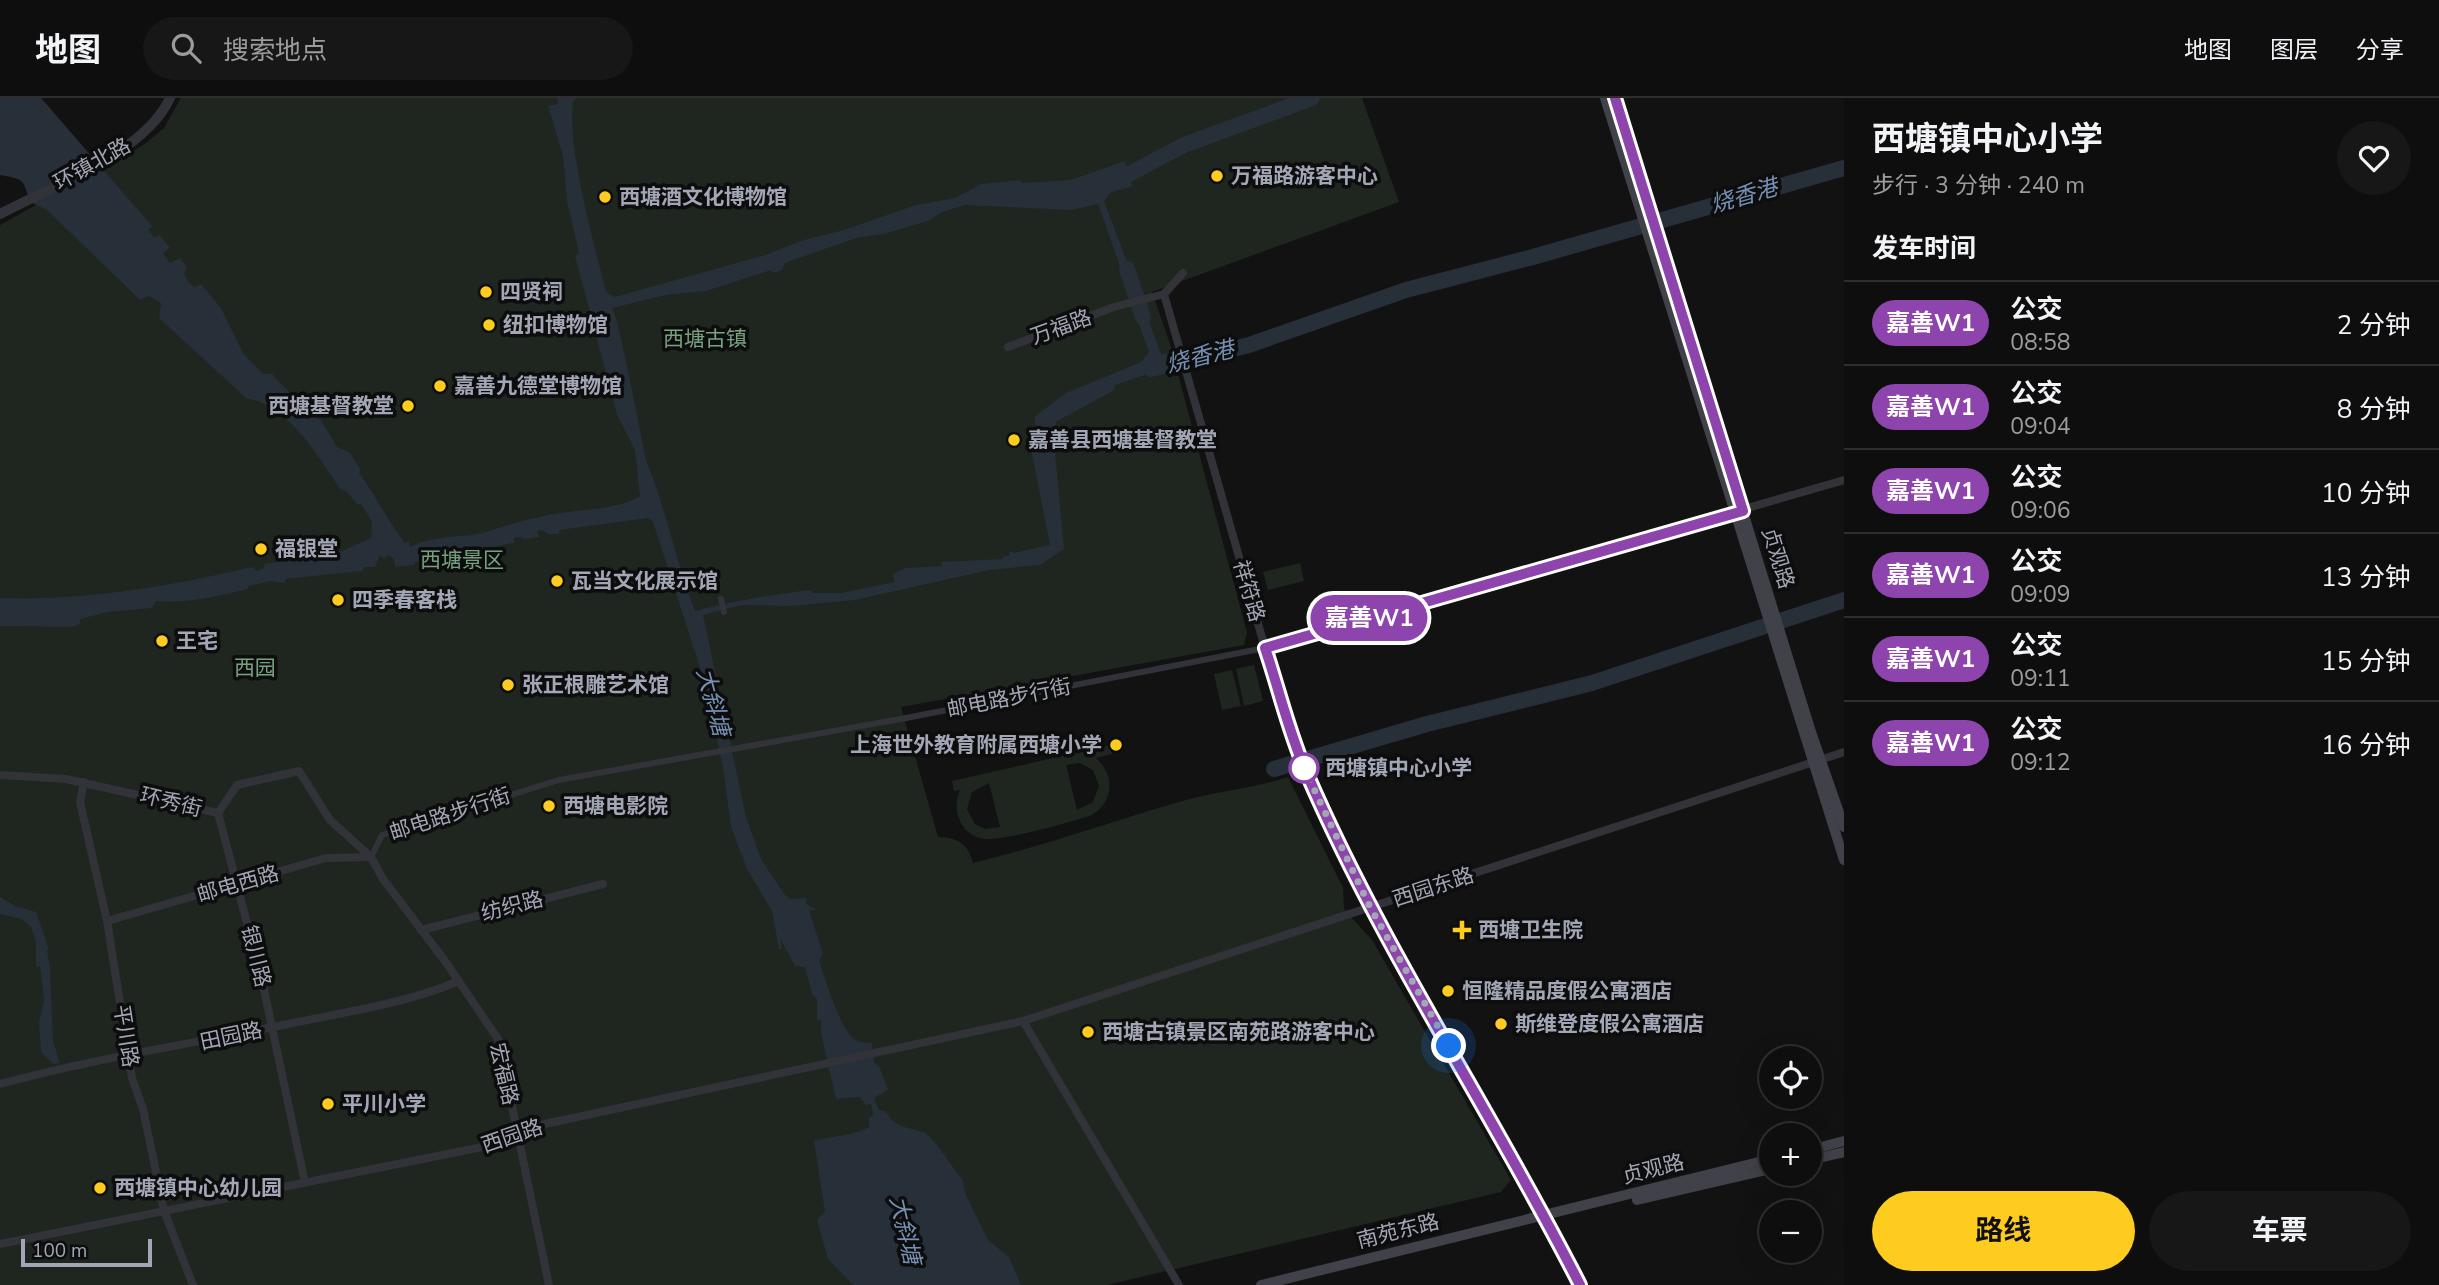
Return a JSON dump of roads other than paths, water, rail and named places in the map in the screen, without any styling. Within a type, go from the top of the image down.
[{"type":"main road","name":"贞观路","points":[[1605,98],[1659,255],[1783,655]]},
{"type":"main road","name":"贞观路","points":[[1615,98],[1643,206]]},
{"type":"main road","points":[[1783,655],[1802,732],[1844,827]]},
{"type":"main road","points":[[1783,655],[1817,761],[1844,860]]},
{"type":"main road","points":[[1822,1147],[1844,1141]]},
{"type":"main road","points":[[1822,1157],[1844,1152]]},
{"type":"main road","name":"贞观路","points":[[1546,1218],[1759,1162]]},
{"type":"main road","name":"贞观路","points":[[1546,1218],[1759,1172]]},
{"type":"main road","name":"南苑东路","points":[[1261,1285],[1546,1218]]},
{"type":"main road","name":"南苑东路","points":[[1289,1285],[1546,1218]]},
{"type":"street","name":"环镇北路","points":[[0,214],[124,149],[154,123],[170,98]]},
{"type":"street","points":[[1164,294],[1183,273]]},
{"type":"street","name":"万福路","points":[[1007,346],[1146,296],[1164,294]]},
{"type":"street","name":"祥符路","points":[[1164,294],[1265,648],[1306,772],[1370,907],[1546,1218],[1580,1285]]},
{"type":"street","points":[[1265,648],[1844,480]]},
{"type":"street","points":[[721,599],[724,612]]},
{"type":"street","name":"邮电路步行街","points":[[372,857],[382,835],[559,780],[1265,648]]},
{"type":"street","name":"西园东路","points":[[1023,1021],[1844,752]]},
{"type":"street","name":"环秀街","points":[[0,775],[30,775],[84,782],[218,813],[237,785],[299,771],[330,820],[372,857]]},
{"type":"street","name":"平川路","points":[[84,782],[80,802],[107,921],[129,1055],[164,1211],[193,1285]]},
{"type":"street","name":"银川路","points":[[218,813],[238,884],[272,1028],[305,1183]]},
{"type":"street","name":"邮电西路","points":[[107,921],[326,858],[372,857]]},
{"type":"street","name":"宏福路","points":[[372,857],[383,879],[459,981],[498,1039],[549,1285]]},
{"type":"street","name":"纺织路","points":[[421,930],[603,884]]},
{"type":"street","name":"田园路","points":[[0,1084],[129,1055],[415,999],[459,981]]},
{"type":"street","points":[[1023,1021],[1180,1285]]},
{"type":"street","name":"西园路","points":[[0,1244],[502,1143],[517,1130],[1023,1021]]},
{"type":"water","name":"大斜塘","points":[[0,98],[41,98],[153,227],[148,229],[154,238],[160,235],[170,248],[163,253],[170,263],[180,258],[187,267],[184,274],[190,284],[195,287],[201,284],[221,308],[243,353],[263,374],[272,374],[293,396],[290,401],[321,420],[337,447],[350,453],[361,470],[359,473],[405,543],[409,541],[410,547],[431,540],[480,533],[543,516],[613,506],[640,496],[635,450],[617,415],[575,256],[579,253],[567,201],[563,156],[548,106],[558,104],[557,98],[577,98],[573,101],[572,121],[578,169],[606,292],[615,297],[765,255],[916,205],[955,198],[981,184],[1020,180],[1022,183],[1070,180],[1125,161],[1132,186],[1110,193],[1104,201],[1137,288],[1129,291],[1098,204],[1072,210],[965,205],[942,212],[928,221],[883,234],[856,238],[785,263],[782,270],[773,273],[771,270],[706,291],[666,295],[612,308],[646,460],[695,611],[754,598],[811,590],[812,593],[842,593],[894,582],[893,574],[905,568],[942,566],[942,562],[1002,559],[1006,555],[1008,557],[1010,551],[1014,553],[1050,545],[1030,443],[1035,437],[1035,416],[1066,393],[1141,362],[1149,352],[1133,308],[1143,305],[1161,354],[1168,354],[1171,366],[1107,388],[1109,393],[1091,401],[1087,393],[1062,408],[1053,431],[1064,549],[1040,565],[989,570],[855,600],[792,606],[742,605],[703,615],[746,817],[761,859],[784,894],[790,899],[807,898],[806,904],[816,910],[809,910],[823,954],[819,960],[834,1003],[850,1035],[858,1041],[872,1043],[874,1063],[879,1066],[888,1090],[874,1098],[879,1110],[885,1111],[901,1126],[926,1133],[937,1145],[963,1181],[965,1193],[988,1240],[1009,1257],[1021,1285],[853,1285],[828,1259],[817,1220],[825,1212],[814,1141],[855,1133],[869,1127],[869,1118],[873,1115],[871,1104],[866,1105],[860,1097],[836,1099],[821,1033],[821,1021],[817,1020],[817,999],[812,994],[805,967],[795,966],[780,938],[782,949],[779,949],[772,911],[747,869],[731,827],[723,767],[705,683],[653,522],[648,518],[559,530],[559,534],[537,531],[539,537],[514,538],[514,543],[451,559],[445,556],[415,562],[414,565],[395,567],[394,559],[388,555],[384,559],[380,555],[375,567],[365,567],[362,571],[285,579],[285,583],[271,581],[202,599],[156,601],[152,608],[108,612],[80,619],[80,623],[73,627],[0,626],[0,598],[95,595],[159,586],[252,567],[257,571],[264,568],[265,564],[342,551],[371,538],[372,522],[361,504],[357,504],[347,492],[340,489],[312,448],[288,421],[261,402],[247,399],[159,318],[161,303],[149,296],[140,300],[47,210],[32,203],[21,181],[0,175]]},
{"type":"water","points":[[0,897],[15,906],[36,912],[49,949],[53,1041],[60,1063],[53,1064],[41,1052],[39,1023],[44,1000],[40,966],[36,967],[36,942],[31,927],[22,919],[0,914]]},
{"type":"waterway","points":[[1112,183],[1184,145],[1312,98]]},
{"type":"waterway","name":"烧香港","points":[[1151,369],[1249,345],[1406,290],[1533,257],[1844,168]]},
{"type":"waterway","points":[[1127,269],[1143,317]]},
{"type":"waterway","name":"烧香港","points":[[1048,422],[1048,417],[1107,385]]},
{"type":"waterway","points":[[1274,769],[1427,724],[1592,683],[1844,600]]},
{"type":"place","name":"万福路游客中心","points":[[1217,176]]},
{"type":"place","name":"西塘酒文化博物馆","points":[[605,197]]},
{"type":"place","name":"四贤祠","points":[[486,292]]},
{"type":"place","name":"纽扣博物馆","points":[[489,325]]},
{"type":"place","name":"嘉善九德堂博物馆","points":[[440,386]]},
{"type":"place","name":"西塘基督教堂","points":[[408,406]]},
{"type":"place","name":"嘉善县西塘基督教堂","points":[[1014,440]]},
{"type":"place","name":"福银堂","points":[[261,549]]},
{"type":"place","name":"瓦当文化展示馆","points":[[557,581]]},
{"type":"place","name":"四季春客栈","points":[[338,600]]},
{"type":"place","name":"王宅","points":[[162,641]]},
{"type":"place","name":"张正根雕艺术馆","points":[[508,685]]},
{"type":"place","name":"上海世外教育附属西塘小学","points":[[1116,745]]},
{"type":"place","name":"西塘镇中心小学","points":[[1304,768]]},
{"type":"place","name":"西塘电影院","points":[[549,806]]},
{"type":"place","name":"西塘卫生院","points":[[1462,930]]},
{"type":"place","name":"恒隆精品度假公寓酒店","points":[[1448,991]]},
{"type":"place","name":"斯维登度假公寓酒店","points":[[1501,1024]]},
{"type":"place","name":"西塘古镇景区南苑路游客中心","points":[[1088,1032]]},
{"type":"place","name":"平川小学","points":[[328,1104]]},
{"type":"place","name":"西塘镇中心幼儿园","points":[[100,1188]]},
{"type":"park label","name":"西塘古镇","points":[[705,339]]},
{"type":"park label","name":"西塘景区","points":[[462,560]]},
{"type":"park label","name":"西园","points":[[255,668]]}]
